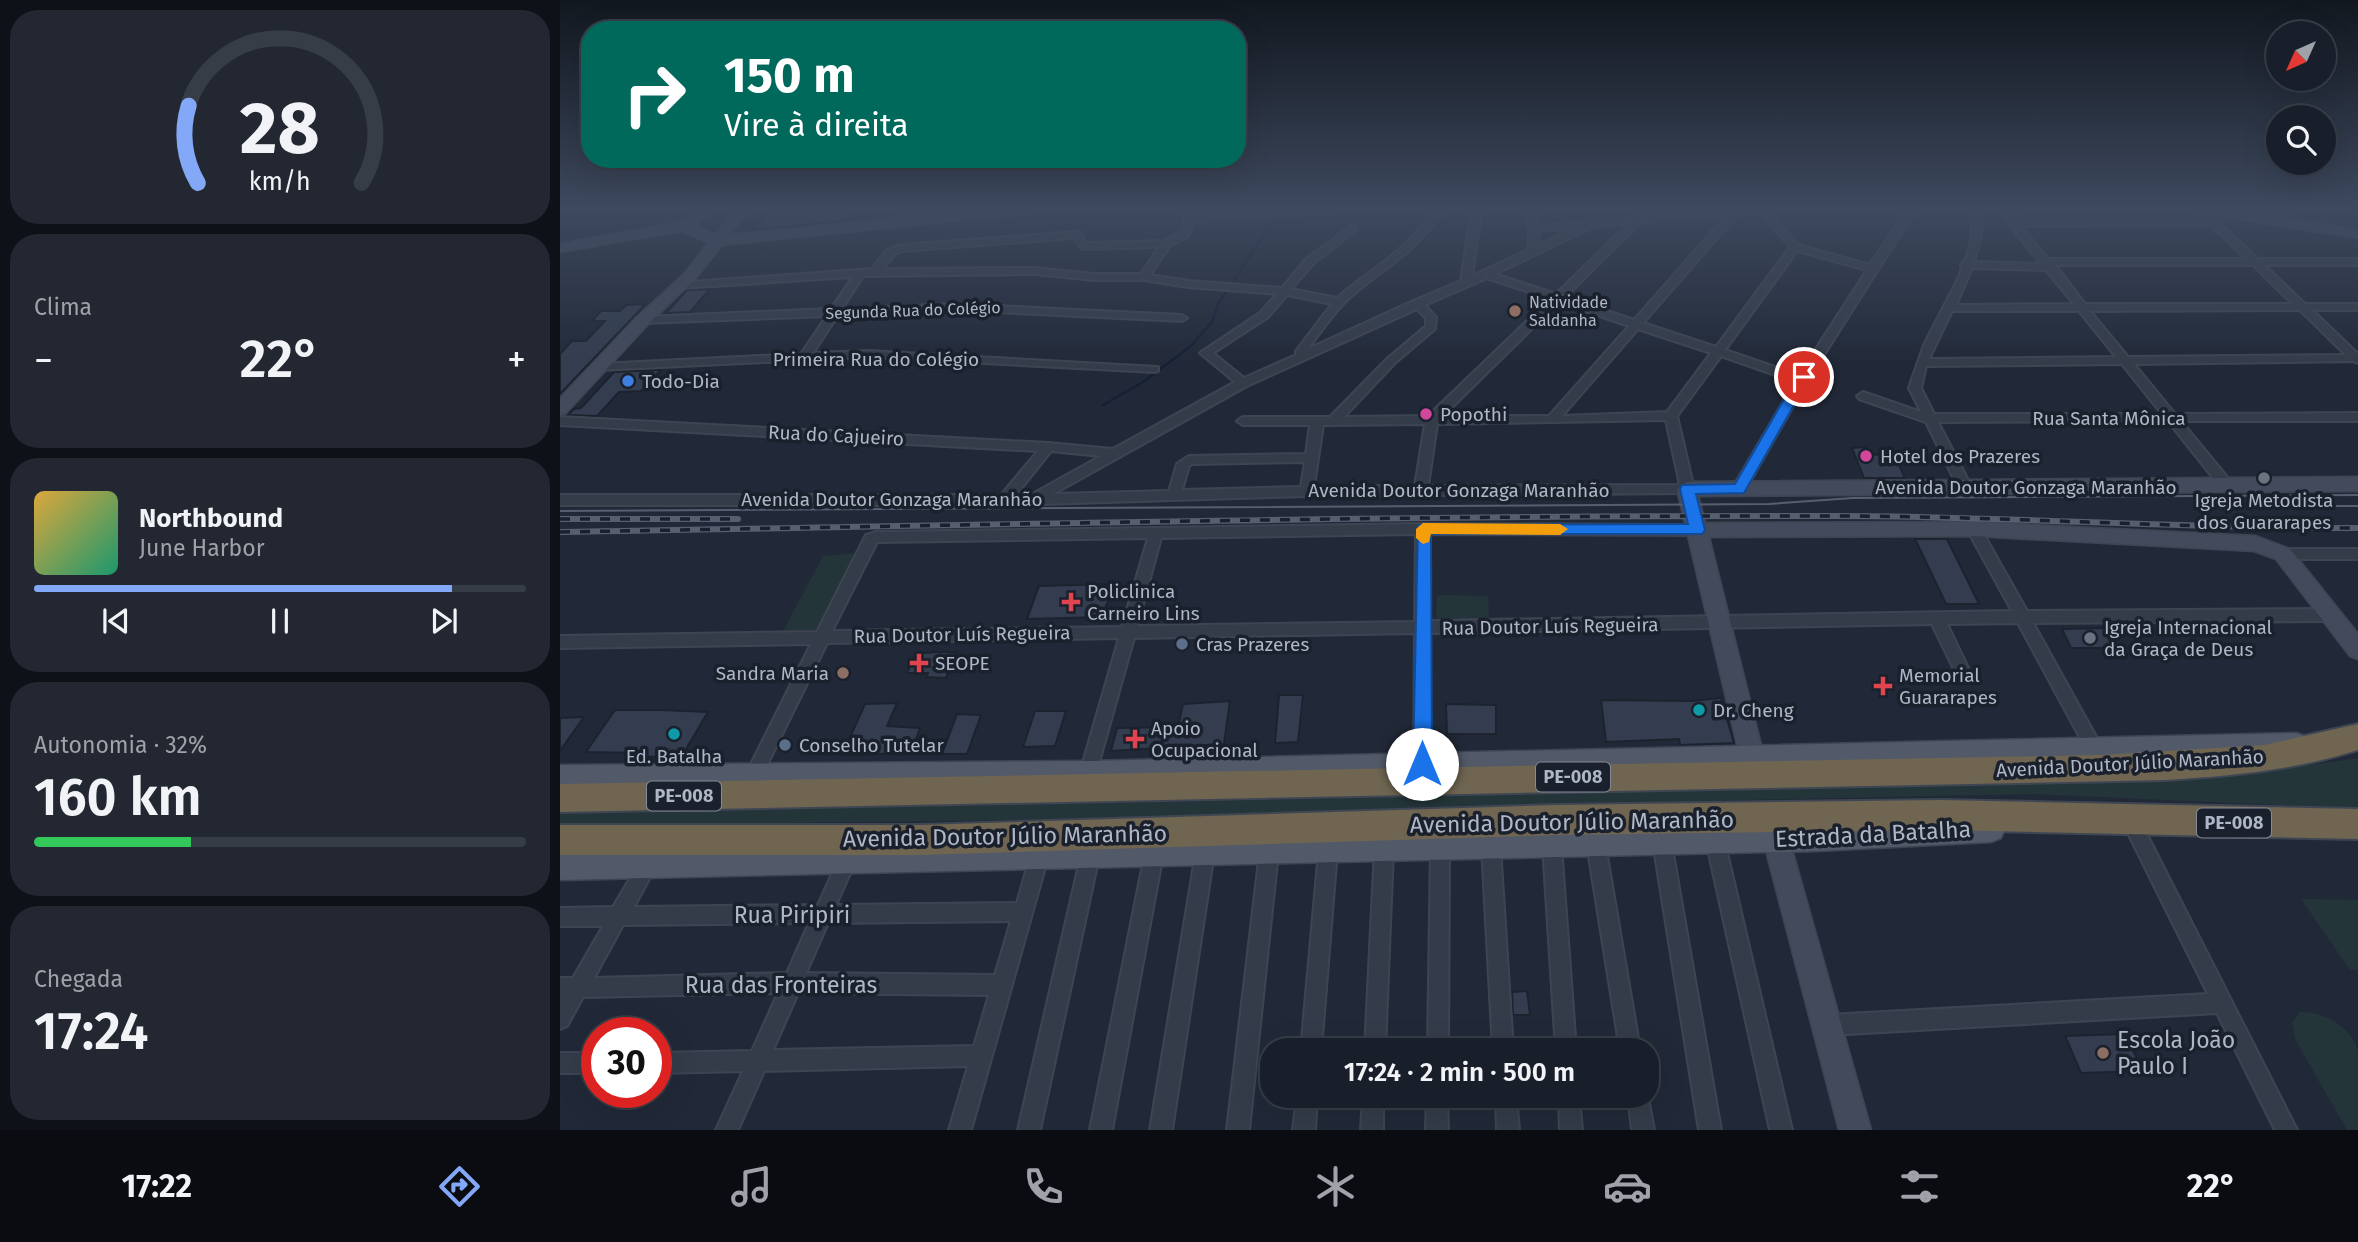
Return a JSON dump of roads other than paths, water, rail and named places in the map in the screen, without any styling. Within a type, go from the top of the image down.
[{"type":"highway","name":"Avenida Doutor Júlio Maranhão","points":[[560,798],[2102,769],[2231,762],[2348,740]]},
{"type":"highway","name":"Avenida Doutor Júlio Maranhão","points":[[787,839],[919,840],[1555,820],[1942,816],[2358,824]]},
{"type":"highway","name":"PE-008","points":[[560,840],[787,839]]},
{"type":"main road","points":[[2096,751],[2348,740]]},
{"type":"main road","name":"Avenida Doutor Júlio Maranhão","points":[[560,778],[754,774],[1088,773],[2096,751]]},
{"type":"main road","name":"Estrada da Batalha","points":[[1552,846],[2121,821]]},
{"type":"main road","name":"Avenida Doutor Júlio Maranhão","points":[[560,866],[1552,846]]},
{"type":"street","points":[[563,402],[681,285],[700,261]]},
{"type":"street","points":[[875,272],[884,261]]},
{"type":"street","points":[[1144,277],[1155,261]]},
{"type":"street","points":[[1243,383],[1205,354],[1251,326],[1310,261]]},
{"type":"street","points":[[1299,355],[1339,302],[1390,261]]},
{"type":"street","points":[[1466,283],[1470,261]]},
{"type":"street","points":[[1034,498],[1112,453],[1299,355],[1514,261]]},
{"type":"street","points":[[1421,491],[1432,420],[1596,261]]},
{"type":"street","points":[[1552,420],[1693,261]]},
{"type":"street","points":[[1752,757],[1671,416],[1785,261]]},
{"type":"street","points":[[1844,261],[1873,269]]},
{"type":"street","points":[[1739,489],[1802,380],[1878,261]]},
{"type":"street","points":[[1965,488],[1927,418],[1915,388],[1923,363],[1950,308],[1967,261]]},
{"type":"street","points":[[2045,261],[2123,361],[2227,486]]},
{"type":"street","points":[[2255,261],[2357,359]]},
{"type":"street","points":[[1966,265],[2358,262]]},
{"type":"street","points":[[681,285],[875,272],[1034,271],[1094,277],[1144,277],[1283,291],[1339,302]]},
{"type":"street","points":[[806,355],[860,273]]},
{"type":"street","points":[[1486,274],[1802,380]]},
{"type":"street","points":[[1334,421],[1392,360],[1431,327],[1431,317],[1417,303]]},
{"type":"street","name":"Segunda Rua do Colégio","points":[[643,320],[1002,307],[1098,315],[1182,318]]},
{"type":"street","points":[[1950,308],[2358,307]]},
{"type":"street","name":"Primeira Rua do Colégio","points":[[599,367],[806,355],[948,358],[1154,369]]},
{"type":"street","points":[[1923,363],[2357,359]]},
{"type":"street","name":"Rua Santa Mônica","points":[[1863,396],[1927,418],[2358,417]]},
{"type":"street","points":[[1243,421],[1552,420],[1671,416]]},
{"type":"street","name":"Rua do Cajueiro","points":[[560,421],[1048,447],[1112,453]]},
{"type":"street","points":[[1307,491],[1317,421]]},
{"type":"street","points":[[1005,500],[1048,447]]},
{"type":"street","points":[[1174,494],[1183,464],[1189,460],[1311,458]]},
{"type":"street","name":"Avenida Doutor Gonzaga Maranhão","points":[[560,500],[1005,500],[1307,491],[2358,484]]},
{"type":"street","points":[[1422,764],[1423,529]]},
{"type":"street","name":"Avenida Doutor Gonzaga Maranhão","points":[[824,637],[873,538],[1423,529],[1974,529],[2242,542],[2283,554],[2358,554]]},
{"type":"street","points":[[1974,529],[2096,751]]},
{"type":"street","points":[[1088,773],[1156,532]]},
{"type":"street","points":[[2283,554],[2358,650]]},
{"type":"street","name":"Rua Doutor Luís Regueira","points":[[560,642],[2021,617],[2330,615]]},
{"type":"street","points":[[1937,619],[1964,676]]},
{"type":"street","points":[[754,774],[824,637]]},
{"type":"street","points":[[2121,821],[2221,1003],[2286,1130]]},
{"type":"street","points":[[1776,838],[1829,1025],[1855,1130]]},
{"type":"street","points":[[1715,840],[1781,1130]]},
{"type":"street","points":[[1662,842],[1710,1130]]},
{"type":"street","points":[[1596,844],[1628,1038]]},
{"type":"street","points":[[1552,846],[1565,1038]]},
{"type":"street","points":[[1491,847],[1502,1038]]},
{"type":"street","points":[[1438,1038],[1440,848]]},
{"type":"street","points":[[1376,1038],[1384,849]]},
{"type":"street","points":[[1312,1038],[1328,851]]},
{"type":"street","points":[[1238,1130],[1269,852]]},
{"type":"street","points":[[1161,1130],[1205,853]]},
{"type":"street","points":[[1101,1130],[1154,854]]},
{"type":"street","points":[[1029,1130],[1090,856]]},
{"type":"street","points":[[960,1130],[1039,857]]},
{"type":"street","points":[[727,1130],[846,862]]},
{"type":"street","points":[[560,1019],[569,988],[620,916],[647,866]]},
{"type":"street","name":"Rua Piripiri","points":[[560,917],[1023,912]]},
{"type":"street","name":"Rua das Fronteiras","points":[[569,988],[794,983],[1001,985]]},
{"type":"street","points":[[1829,1025],[2221,1003]]},
{"type":"street","points":[[672,1063],[980,1056]]},
{"type":"street","points":[[560,1063],[581,1063]]},
{"type":"street","points":[[1304,1130],[1306,1108]]},
{"type":"street","points":[[1372,1130],[1373,1108]]},
{"type":"street","points":[[1437,1108],[1437,1130]]},
{"type":"street","points":[[1507,1108],[1508,1130]]},
{"type":"street","points":[[1570,1108],[1571,1130]]},
{"type":"street","points":[[1640,1108],[1643,1130]]},
{"type":"waterway","points":[[1103,405],[1143,382],[1191,346],[1212,322],[1218,304],[1247,261]]},
{"type":"tram line","points":[[560,511],[1769,504],[1853,498],[2358,495]]},
{"type":"tram line","points":[[2266,506],[2358,506]]},
{"type":"railway","points":[[560,532],[1675,516],[1965,518],[2227,527],[2358,528]]},
{"type":"railway","points":[[560,519],[738,519]]},
{"type":"place","name":"Natividade Saldanha","points":[[1515,311]]},
{"type":"place","name":"Todo-Dia","points":[[628,381]]},
{"type":"place","name":"Popothi","points":[[1426,414]]},
{"type":"place","name":"Hotel dos Prazeres","points":[[1866,456]]},
{"type":"place","name":"Igreja Metodista dos Guararapes","points":[[2264,478]]},
{"type":"place","name":"Policlinica Carneiro Lins","points":[[1071,602]]},
{"type":"place","name":"Igreja Internacional da Graça de Deus","points":[[2090,638]]},
{"type":"place","name":"Cras Prazeres","points":[[1182,644]]},
{"type":"place","name":"SEOPE","points":[[919,663]]},
{"type":"place","name":"Sandra Maria","points":[[843,673]]},
{"type":"place","name":"Memorial Guararapes","points":[[1883,686]]},
{"type":"place","name":"Dr. Cheng","points":[[1699,710]]},
{"type":"place","name":"Ed. Batalha","points":[[674,734]]},
{"type":"place","name":"Apoio Ocupacional","points":[[1135,739]]},
{"type":"place","name":"Conselho Tutelar","points":[[785,745]]},
{"type":"place","name":"Escola João Paulo I","points":[[2103,1053]]}]
